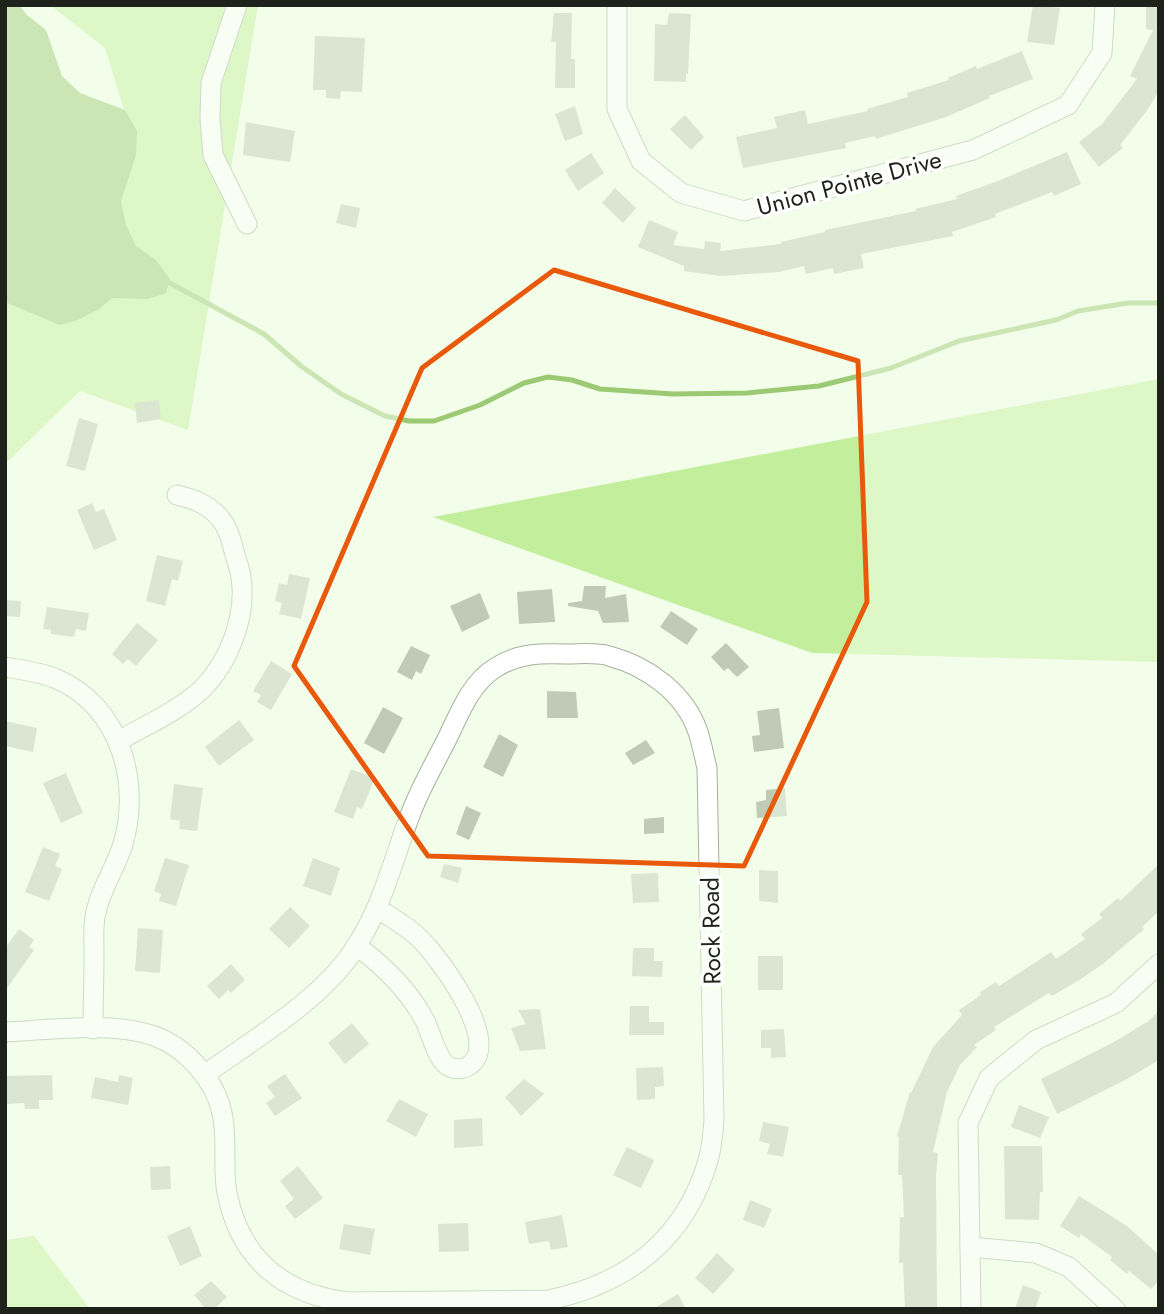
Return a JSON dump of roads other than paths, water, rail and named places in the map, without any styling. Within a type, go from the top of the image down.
[{"type":"street","points":[[237,5],[211,83],[210,118],[213,155],[247,224]]},
{"type":"street","name":"Union Pointe Drive","points":[[617,5],[618,109],[641,161],[681,193],[744,211],[973,150],[1068,105],[1102,53],[1105,5]]},
{"type":"street","points":[[118,741],[180,706],[202,689],[225,659],[238,624],[242,601],[241,578],[229,532],[209,507],[194,499],[177,495]]},
{"type":"street","name":"Rock Road","points":[[5,1032],[128,1030],[156,1037],[183,1052],[204,1075],[216,1094],[223,1114],[227,1193],[238,1230],[248,1249],[266,1268],[283,1282],[306,1293],[348,1301],[548,1300],[578,1294],[606,1283],[631,1268],[657,1247],[679,1222],[697,1190],[709,1156],[714,1119],[708,768],[698,730],[680,700],[643,668],[602,654],[534,653],[513,658],[494,668],[476,685],[464,703],[411,814],[377,908],[357,946],[338,971],[312,996],[204,1075]]},
{"type":"street","points":[[5,667],[35,671],[60,680],[85,697],[104,716],[118,741],[129,774],[130,810],[122,847],[95,918],[93,1029]]},
{"type":"street","points":[[357,946],[383,966],[407,993],[425,1021],[443,1063],[451,1068],[462,1069],[471,1065],[477,1058],[480,1047],[465,1000],[451,976],[417,936],[377,908]]},
{"type":"street","points":[[971,1309],[968,1123],[989,1078],[1036,1040],[1116,1003],[1159,964]]},
{"type":"street","points":[[970,1247],[1036,1253],[1058,1262],[1069,1267],[1115,1309]]},
{"type":"waterway","points":[[168,282],[264,334],[301,366],[341,394],[385,416],[409,421],[434,421],[480,405],[524,383],[548,377],[572,380],[600,389],[673,394],[747,393],[819,386],[891,368],[959,341],[1056,320],[1078,311],[1128,303],[1159,303]]}]
